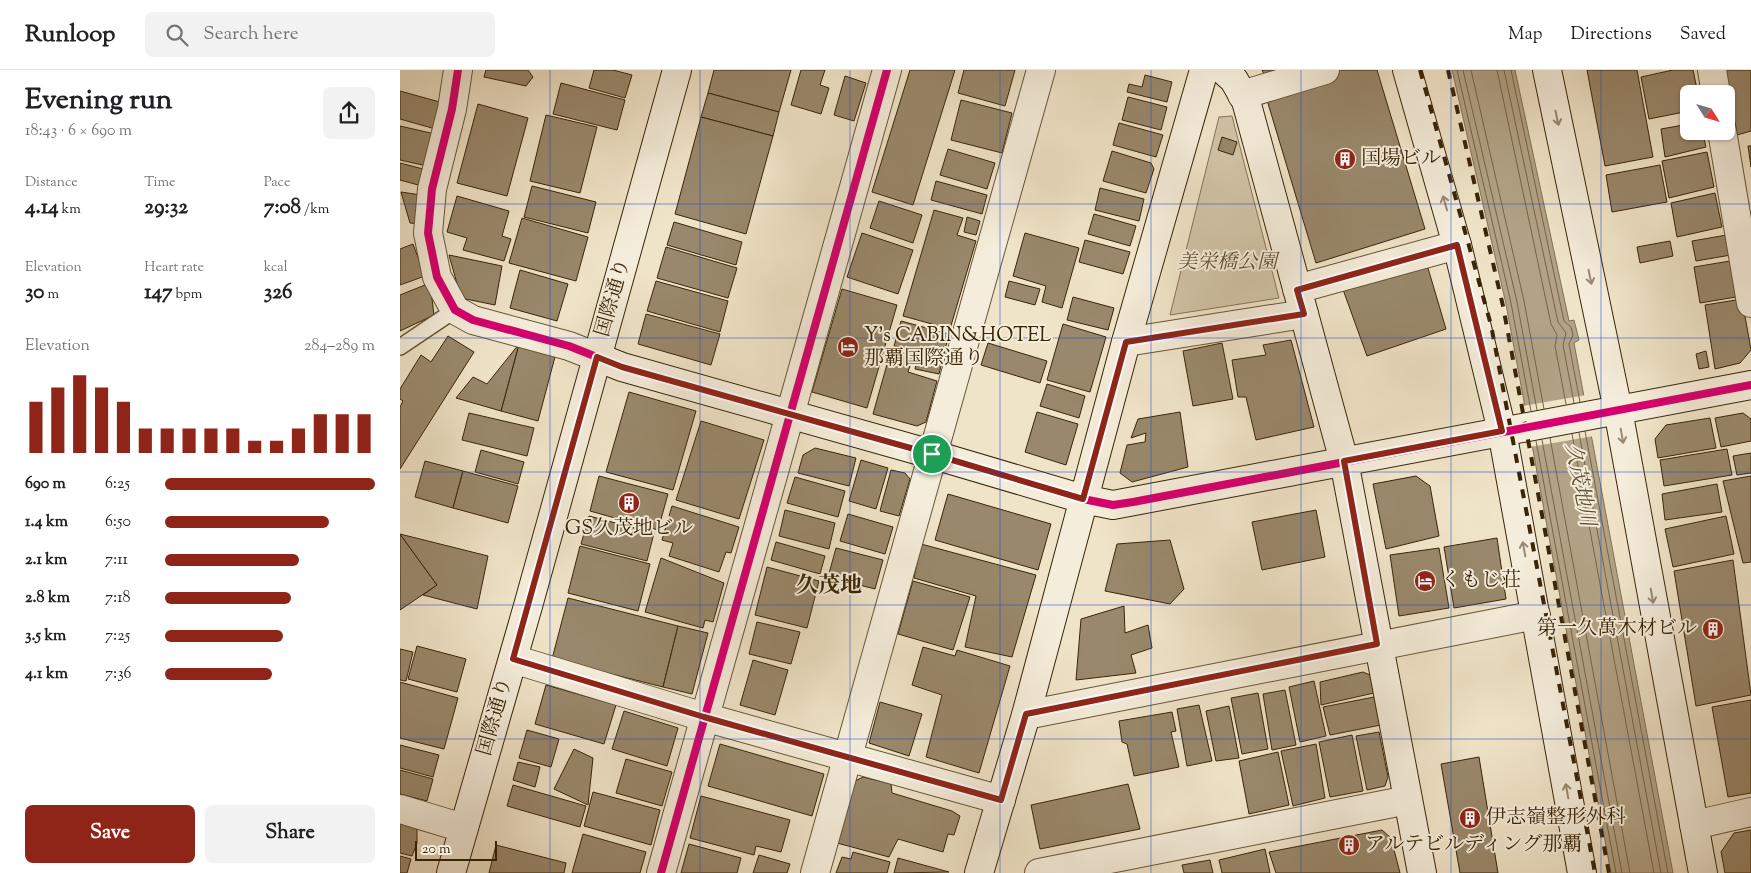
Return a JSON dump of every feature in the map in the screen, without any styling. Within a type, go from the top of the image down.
[{"type":"street","points":[[458,70],[452,109],[432,189],[428,234],[437,277],[455,310],[473,320],[568,346],[622,367],[932,454],[1083,499],[1113,505],[1134,502],[1751,385]]},
{"type":"street","name":"国際通り","points":[[451,873],[513,659],[677,70]]},
{"type":"street","points":[[661,873],[887,70]]},
{"type":"street","points":[[815,873],[1041,70]]},
{"type":"street","points":[[979,873],[1026,714],[1126,342],[1204,70]]},
{"type":"street","points":[[1223,70],[1234,80],[1246,101],[1344,461],[1377,644],[1422,873]]},
{"type":"street","points":[[1242,95],[1325,70]]},
{"type":"street","points":[[1407,70],[1457,245],[1513,429],[1536,614],[1582,873]]},
{"type":"street","points":[[1547,70],[1608,411],[1694,825],[1702,873]]},
{"type":"street","points":[[1712,70],[1714,85]]},
{"type":"street","points":[[1724,140],[1751,302]]},
{"type":"street","points":[[1126,342],[1301,302],[1457,245]]},
{"type":"street","points":[[1026,714],[1536,614]]},
{"type":"street","points":[[513,659],[704,717],[1001,800]]},
{"type":"street","points":[[1039,873],[1408,800]]},
{"type":"street","points":[[400,809],[463,828]]},
{"type":"street","points":[[1694,825],[1751,812]]},
{"type":"lane","points":[[400,347],[455,310]]},
{"type":"green space","name":"美栄橋公園","points":[[1232,116],[1279,298],[1170,315],[1219,117]]},
{"type":"water","name":"久茂地川","points":[[1452,70],[1515,70],[1569,321],[1574,320],[1579,340],[1574,343],[1673,873],[1611,873],[1506,304]]},
{"type":"pier","points":[[1586,395],[1594,436],[1530,447],[1522,406]]},
{"type":"building","points":[[486,70],[528,70],[533,77],[526,86],[484,77]]},
{"type":"building","points":[[594,70],[613,70],[632,75],[625,98],[589,88]]},
{"type":"building","points":[[714,70],[791,70],[779,112],[708,93]]},
{"type":"building","points":[[801,70],[825,70],[820,85],[829,88],[821,114],[791,105]]},
{"type":"building","points":[[910,70],[955,70],[913,205],[872,192]]},
{"type":"building","points":[[964,70],[1015,70],[1005,106],[958,93]]},
{"type":"building","points":[[1262,70],[1284,70],[1265,76]]},
{"type":"building","name":"国場ビル","points":[[1327,70],[1377,70],[1425,229],[1316,263],[1264,90]]},
{"type":"building","points":[[1587,70],[1637,70],[1653,157],[1605,166]]},
{"type":"building","points":[[1673,70],[1693,70],[1696,85],[1680,85],[1680,113],[1649,119],[1641,77]]},
{"type":"building","points":[[1726,70],[1751,70],[1751,131],[1737,135],[1735,123],[1735,85],[1729,85]]},
{"type":"building","points":[[1145,75],[1172,82],[1167,102],[1127,92],[1129,84],[1142,87]]},
{"type":"building","points":[[845,76],[866,83],[854,121],[834,115]]},
{"type":"building","points":[[561,83],[625,100],[617,130],[553,114]]},
{"type":"building","points":[[400,91],[447,104],[439,130],[400,119]]},
{"type":"building","points":[[708,93],[779,112],[773,136],[701,117]]},
{"type":"building","points":[[1128,97],[1167,107],[1161,130],[1122,120]]},
{"type":"building","points":[[961,100],[1012,113],[1002,153],[951,140]]},
{"type":"building","points":[[478,104],[528,118],[507,196],[457,183]]},
{"type":"building","points":[[546,115],[597,127],[580,193],[530,181]]},
{"type":"building","points":[[701,117],[773,136],[746,234],[675,214]]},
{"type":"building","points":[[1119,123],[1163,135],[1156,157],[1113,145]]},
{"type":"building","points":[[400,126],[435,134],[427,166],[400,160]]},
{"type":"building","points":[[1680,126],[1680,140],[1704,140],[1706,147],[1665,157],[1661,129]]},
{"type":"building","points":[[1222,137],[1237,142],[1233,155],[1218,150]]},
{"type":"building","points":[[1748,146],[1751,146],[1751,167]]},
{"type":"building","points":[[948,149],[995,163],[987,189],[940,175]]},
{"type":"building","points":[[1112,151],[1151,163],[1154,169],[1146,193],[1103,181]]},
{"type":"building","points":[[1707,152],[1714,187],[1669,198],[1662,161]]},
{"type":"building","points":[[400,163],[427,170],[422,186],[400,180]]},
{"type":"building","points":[[1660,165],[1667,202],[1612,212],[1606,175]]},
{"type":"building","points":[[936,181],[987,195],[982,214],[931,200]]},
{"type":"building","points":[[532,186],[596,202],[588,233],[524,217]]},
{"type":"building","points":[[1100,188],[1144,199],[1139,221],[1095,210]]},
{"type":"building","points":[[401,192],[421,195],[421,224],[410,223]]},
{"type":"building","points":[[1715,193],[1722,227],[1677,237],[1671,203]]},
{"type":"building","points":[[457,196],[509,211],[502,236],[511,239],[504,261],[463,250],[467,238],[447,232]]},
{"type":"building","points":[[879,201],[922,215],[913,243],[870,228]]},
{"type":"building","points":[[934,210],[963,218],[957,235],[976,241],[950,329],[903,316]]},
{"type":"building","points":[[1094,214],[1136,226],[1130,246],[1088,234]]},
{"type":"building","points":[[967,217],[980,221],[976,235],[964,232]]},
{"type":"building","points":[[522,218],[588,237],[576,281],[509,263]]},
{"type":"building","points":[[674,222],[742,242],[736,265],[667,245]]},
{"type":"building","points":[[862,233],[913,250],[898,294],[847,277]]},
{"type":"building","points":[[1025,233],[1079,248],[1062,308],[1042,302],[1046,286],[1013,276]]},
{"type":"building","points":[[1727,235],[1731,255],[1696,261],[1692,241]]},
{"type":"building","points":[[1085,240],[1130,252],[1123,274],[1079,262]]},
{"type":"building","points":[[1670,241],[1673,256],[1640,263],[1637,247]]},
{"type":"building","points":[[413,244],[425,276],[400,285],[400,249]]},
{"type":"building","points":[[666,247],[737,268],[728,298],[657,278]]},
{"type":"building","points":[[449,255],[502,266],[495,305],[461,298]]},
{"type":"building","points":[[1425,258],[1446,329],[1367,356],[1341,284]]},
{"type":"building","points":[[1736,260],[1742,296],[1700,303],[1694,267]]},
{"type":"building","points":[[520,270],[568,284],[557,321],[510,308]]},
{"type":"building","points":[[656,281],[728,301],[720,332],[647,311]]},
{"type":"building","points":[[1009,281],[1040,289],[1035,305],[1005,297]]},
{"type":"building","points":[[430,283],[434,315],[400,331],[400,295]]},
{"type":"building","points":[[842,289],[897,305],[867,408],[812,392]]},
{"type":"building","points":[[1073,297],[1114,308],[1108,330],[1067,320]]},
{"type":"building","points":[[1742,299],[1751,350],[1740,363],[1715,369],[1705,305]]},
{"type":"building","points":[[646,314],[720,334],[711,365],[638,344]]},
{"type":"building","points":[[901,321],[949,334],[939,374],[915,369],[919,352],[894,346]]},
{"type":"building","points":[[1063,324],[1106,337],[1090,392],[1047,380]]},
{"type":"building","points":[[448,336],[474,352],[400,469],[400,407],[403,401],[400,399],[400,389],[421,355],[431,362]]},
{"type":"building","points":[[1291,340],[1314,427],[1256,440],[1246,397],[1238,397],[1232,360],[1266,355],[1263,345]]},
{"type":"building","points":[[988,343],[1047,361],[1040,383],[981,365]]},
{"type":"building","points":[[1222,343],[1233,399],[1193,406],[1183,351]]},
{"type":"building","points":[[519,344],[556,353],[538,421],[501,411]]},
{"type":"building","points":[[519,344],[501,411],[456,398],[473,377],[487,384]]},
{"type":"building","points":[[891,350],[913,356],[908,372],[937,381],[926,422],[917,426],[873,414]]},
{"type":"building","points":[[1706,351],[1709,367],[1699,369],[1696,354]]},
{"type":"building","points":[[1047,384],[1085,396],[1079,418],[1040,406]]},
{"type":"building","points":[[629,392],[696,411],[673,490],[606,472]]},
{"type":"building","points":[[1037,412],[1078,424],[1066,465],[1025,452]]},
{"type":"building","points":[[1180,412],[1188,467],[1132,482],[1120,473],[1127,445],[1145,442],[1146,433],[1131,438],[1138,419]]},
{"type":"building","points":[[469,413],[534,428],[527,456],[462,440]]},
{"type":"building","points":[[1743,413],[1751,419],[1751,441],[1721,447],[1715,418]]},
{"type":"building","points":[[1710,418],[1716,448],[1658,458],[1655,439],[1666,425]]},
{"type":"building","points":[[701,421],[764,440],[739,519],[676,500]]},
{"type":"building","points":[[815,448],[856,458],[849,486],[798,473],[803,455]]},
{"type":"building","points":[[1727,449],[1732,475],[1664,486],[1660,460]]},
{"type":"building","points":[[481,450],[524,462],[518,484],[475,472]]},
{"type":"building","points":[[1751,453],[1751,473],[1737,475],[1733,456]]},
{"type":"building","points":[[861,460],[888,468],[876,509],[849,501]]},
{"type":"building","points":[[425,461],[463,471],[453,508],[415,497]]},
{"type":"building","points":[[891,470],[905,473],[910,479],[899,516],[880,511]]},
{"type":"building","points":[[463,471],[518,486],[508,523],[453,508]]},
{"type":"building","name":"GS久茂地ビル","points":[[599,476],[668,494],[658,530],[590,511]]},
{"type":"building","points":[[1416,476],[1430,486],[1439,536],[1386,549],[1373,484]]},
{"type":"building","points":[[1751,476],[1751,562],[1743,563],[1723,481]]},
{"type":"building","points":[[795,477],[845,491],[838,517],[787,503]]},
{"type":"building","points":[[1717,484],[1722,512],[1665,520],[1662,494]]},
{"type":"building","points":[[948,494],[1051,524],[1038,570],[935,540]]},
{"type":"building","points":[[672,506],[739,527],[731,553],[726,552],[719,572],[669,556],[673,543],[662,540]]},
{"type":"building","points":[[785,510],[835,523],[829,549],[779,536]]},
{"type":"building","points":[[1316,510],[1325,557],[1262,570],[1252,522]]},
{"type":"building","points":[[848,514],[893,527],[885,554],[840,541]]},
{"type":"building","points":[[589,516],[654,533],[647,561],[581,544]]},
{"type":"building","points":[[1726,516],[1734,554],[1673,567],[1665,529]]},
{"type":"building","points":[[400,534],[437,585],[400,610]]},
{"type":"building","points":[[400,534],[488,556],[477,609],[423,595],[437,585]]},
{"type":"building","points":[[1497,538],[1506,599],[1454,608],[1444,547]]},
{"type":"building","points":[[1170,540],[1184,589],[1170,604],[1105,591],[1117,544]]},
{"type":"building","points":[[776,542],[825,556],[820,574],[771,560]]},
{"type":"building","points":[[921,544],[1036,575],[1012,657],[965,647],[976,596],[914,578]]},
{"type":"building","points":[[580,546],[650,564],[638,611],[568,593]]},
{"type":"building","points":[[836,548],[883,560],[875,589],[828,577]]},
{"type":"building","points":[[1439,548],[1449,608],[1399,616],[1390,555]]},
{"type":"building","points":[[661,558],[724,583],[713,622],[705,620],[703,628],[645,612]]},
{"type":"building","name":"第一久萬木材ビル","points":[[1733,560],[1751,695],[1696,706],[1674,571]]},
{"type":"building","points":[[767,567],[819,581],[807,628],[755,615]]},
{"type":"building","points":[[913,581],[970,597],[953,650],[898,634]]},
{"type":"building","points":[[568,598],[678,626],[663,687],[552,659]]},
{"type":"building","points":[[1124,606],[1125,633],[1148,625],[1152,648],[1131,655],[1136,673],[1076,680],[1081,619]]},
{"type":"building","points":[[757,622],[800,632],[791,664],[749,654]]},
{"type":"building","points":[[678,626],[708,633],[692,694],[663,687]]},
{"type":"building","points":[[417,646],[466,659],[457,692],[408,679]]},
{"type":"building","points":[[923,647],[955,656],[957,650],[1010,666],[979,773],[926,757],[942,695],[912,685]]},
{"type":"building","points":[[400,649],[413,652],[406,681],[400,680]]},
{"type":"building","points":[[753,660],[788,670],[775,715],[740,705]]},
{"type":"building","points":[[1363,672],[1370,675],[1374,693],[1321,705],[1320,682]]},
{"type":"building","points":[[1314,681],[1326,736],[1300,742],[1289,687]]},
{"type":"building","points":[[400,682],[458,698],[444,749],[400,738]]},
{"type":"building","points":[[546,685],[616,705],[604,744],[535,724]]},
{"type":"building","points":[[1285,690],[1296,745],[1272,750],[1263,694]]},
{"type":"building","points":[[1258,693],[1268,749],[1242,754],[1231,698]]},
{"type":"building","points":[[1374,697],[1381,725],[1330,735],[1323,707]]},
{"type":"building","points":[[1751,700],[1751,793],[1728,797],[1712,707]]},
{"type":"building","points":[[880,702],[922,714],[909,756],[869,743]]},
{"type":"building","points":[[1199,705],[1212,761],[1187,766],[1177,709]]},
{"type":"building","points":[[1229,706],[1239,758],[1216,761],[1206,711]]},
{"type":"building","points":[[624,711],[678,728],[667,766],[612,749]]},
{"type":"building","points":[[1172,712],[1176,731],[1171,732],[1179,767],[1134,776],[1127,744],[1122,742],[1119,721]]},
{"type":"building","points":[[527,730],[559,739],[551,767],[519,758]]},
{"type":"building","points":[[1379,732],[1388,777],[1385,786],[1367,790],[1356,736]]},
{"type":"building","points":[[1352,735],[1363,791],[1330,797],[1319,742]]},
{"type":"building","points":[[720,744],[824,774],[812,816],[708,786]]},
{"type":"building","points":[[1316,744],[1325,798],[1293,806],[1281,751]]},
{"type":"building","points":[[400,745],[439,755],[433,777],[400,768]]},
{"type":"building","points":[[574,749],[593,758],[588,805],[554,789]]},
{"type":"building","points":[[1278,752],[1289,805],[1249,814],[1239,761]]},
{"type":"building","name":"伊志嶺整形外科","points":[[1479,757],[1498,873],[1460,873],[1441,764]]},
{"type":"building","points":[[626,759],[672,772],[662,806],[616,793]]},
{"type":"building","points":[[518,762],[540,767],[535,787],[513,780]]},
{"type":"building","points":[[400,770],[433,779],[427,801],[400,794]]},
{"type":"building","points":[[863,777],[891,784],[892,793],[952,811],[960,816],[954,835],[948,834],[943,852],[898,839],[889,857],[837,843],[853,782]]},
{"type":"building","points":[[1128,784],[1140,829],[1040,849],[1031,805]]},
{"type":"building","points":[[513,785],[586,806],[580,827],[507,806]]},
{"type":"building","points":[[593,792],[660,810],[651,845],[584,826]]},
{"type":"building","points":[[701,796],[790,820],[781,852],[756,846],[754,855],[690,838]]},
{"type":"building","points":[[400,820],[417,829],[417,843],[412,856],[400,853]]},
{"type":"building","name":"アルテビルディング那覇","points":[[1382,830],[1391,838],[1400,873],[1276,873],[1269,852]]},
{"type":"building","points":[[1751,830],[1751,873],[1725,873],[1721,852],[1734,833]]},
{"type":"building","points":[[583,834],[646,852],[640,873],[572,873]]},
{"type":"building","points":[[689,844],[741,858],[737,873],[681,873]]},
{"type":"building","points":[[496,845],[566,863],[564,873],[489,873]]},
{"type":"building","points":[[1265,849],[1270,873],[1222,873],[1219,860]]},
{"type":"building","points":[[853,852],[890,862],[887,873],[836,873],[842,857],[851,859]]},
{"type":"building","points":[[759,855],[790,864],[787,873],[753,873]]},
{"type":"building","points":[[400,856],[411,859],[407,873],[400,873]]},
{"type":"building","points":[[898,858],[949,872],[894,873]]},
{"type":"building","points":[[1210,860],[1213,873],[1184,873],[1182,865]]},
{"type":"railway","points":[[1420,70],[1491,325],[1595,873]]},
{"type":"railway","points":[[1448,70],[1503,306],[1609,873]]},
{"type":"cycle path","points":[[458,70],[452,109],[432,189],[428,233],[437,277],[455,310],[473,320],[569,346],[622,367],[1083,499],[1113,505],[1133,502],[1751,385]]},
{"type":"cycle path","points":[[661,873],[887,70]]},
{"type":"place","name":"国場ビル","points":[[1345,159]]},
{"type":"place","name":"Y's CABIN&HOTEL 那覇国際通り","points":[[848,347]]},
{"type":"place","name":"GS久茂地ビル","points":[[629,503]]},
{"type":"place","name":"くもじ荘","points":[[1425,581]]},
{"type":"place","name":"第一久萬木材ビル","points":[[1713,629]]},
{"type":"place","name":"伊志嶺整形外科","points":[[1470,818]]},
{"type":"place","name":"アルテビルディング那覇","points":[[1349,845]]},
{"type":"district","name":"久茂地","points":[[829,587]]},
{"type":"route","points":[[1457,245],[1479,329],[1502,431],[1344,461],[1377,644],[1026,714],[1001,800],[704,717],[513,659],[597,357],[622,367],[932,454],[1083,499],[1126,342],[1304,314],[1297,290],[1457,245]]}]
